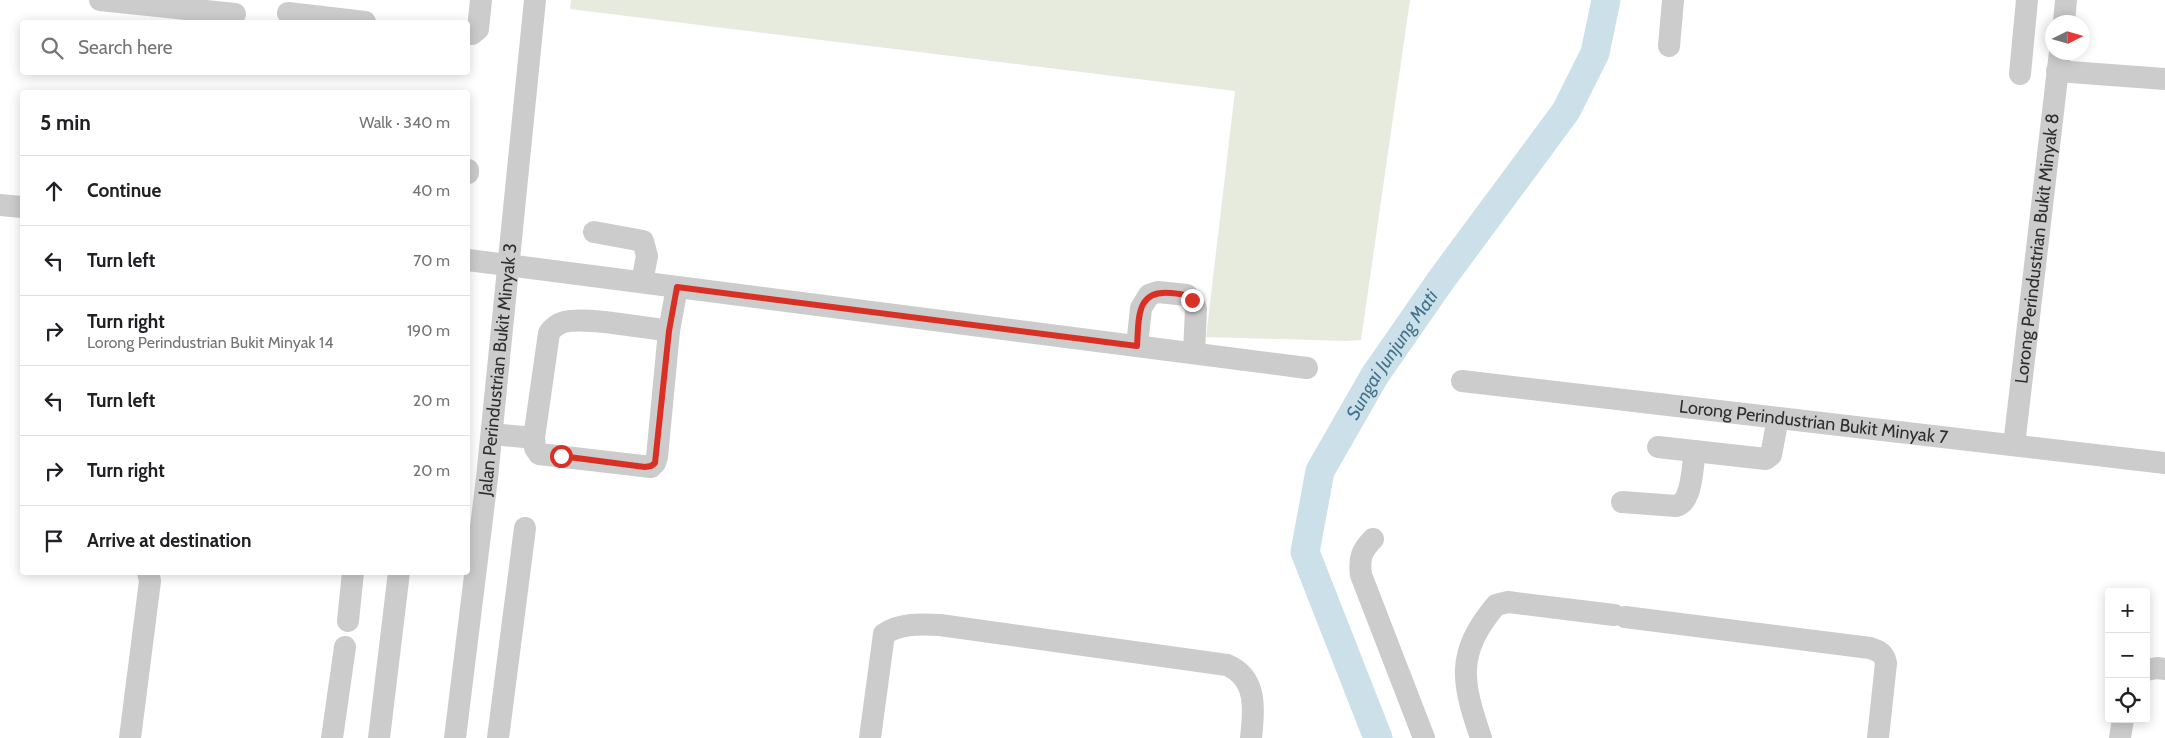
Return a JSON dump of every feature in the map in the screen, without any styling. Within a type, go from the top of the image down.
[{"type":"street","points":[[100,0],[235,14]]},
{"type":"street","points":[[470,34],[478,29],[481,0]]},
{"type":"street","name":"Jalan Perindustrian Bukit Minyak 3","points":[[470,568],[478,478],[492,434],[536,0]]},
{"type":"street","points":[[1669,46],[1673,0]]},
{"type":"street","points":[[2020,74],[2027,0]]},
{"type":"street","points":[[2065,15],[2066,0]]},
{"type":"street","points":[[288,13],[348,20]]},
{"type":"street","points":[[2058,62],[2165,79]]},
{"type":"street","name":"Lorong Perindustrian Bukit Minyak 8","points":[[2014,445],[2058,62]]},
{"type":"street","points":[[0,204],[20,207]]},
{"type":"street","points":[[594,232],[643,241],[647,256],[642,282]]},
{"type":"street","points":[[470,260],[1307,368]]},
{"type":"street","points":[[669,331],[581,320],[563,322],[554,326],[549,333],[534,438],[538,454],[651,466],[655,463],[669,331],[677,287]]},
{"type":"street","points":[[1137,346],[1141,308],[1149,295],[1158,292],[1187,295],[1192,300],[1196,309],[1194,353]]},
{"type":"street","name":"Lorong Perindustrian Bukit Minyak 7","points":[[1462,381],[2165,463]]},
{"type":"street","points":[[1658,447],[1766,459],[1771,455],[1778,418]]},
{"type":"street","points":[[492,434],[534,438]]},
{"type":"street","points":[[1622,502],[1676,506],[1683,504],[1688,495],[1695,451]]},
{"type":"street","points":[[498,738],[524,528]]},
{"type":"street","points":[[1373,539],[1362,550],[1359,562],[1361,575],[1424,738]]},
{"type":"street","points":[[130,738],[150,581],[149,575]]},
{"type":"street","points":[[348,621],[353,575]]},
{"type":"street","points":[[379,738],[399,575]]},
{"type":"street","name":"Jalan Perindustrian Bukit Minyak 3","points":[[455,738],[469,575]]},
{"type":"street","points":[[1481,738],[1468,699],[1465,667],[1471,644],[1479,628],[1496,605],[1508,602],[1870,648],[1880,651],[1884,655],[1886,663],[1878,738]]},
{"type":"street","points":[[870,738],[884,634],[894,628],[922,624],[1227,666],[1238,670],[1252,693],[1254,709],[1251,738]]},
{"type":"street","points":[[332,738],[345,647]]},
{"type":"street","points":[[2150,669],[2165,669]]},
{"type":"street","points":[[2120,738],[2122,723]]},
{"type":"shaded area","points":[[571,0],[1410,0],[1361,340],[1206,337],[1235,91],[570,9]]},
{"type":"waterway","name":"Sungai Junjung Mati","points":[[1378,738],[1305,552],[1320,471],[1375,375],[1441,280],[1566,111],[1595,53],[1606,0]]},
{"type":"route","points":[[561,456],[645,467],[655,463],[669,331],[677,287],[1137,346],[1141,308],[1144,300],[1149,295],[1158,292],[1187,295],[1192,300]]}]
